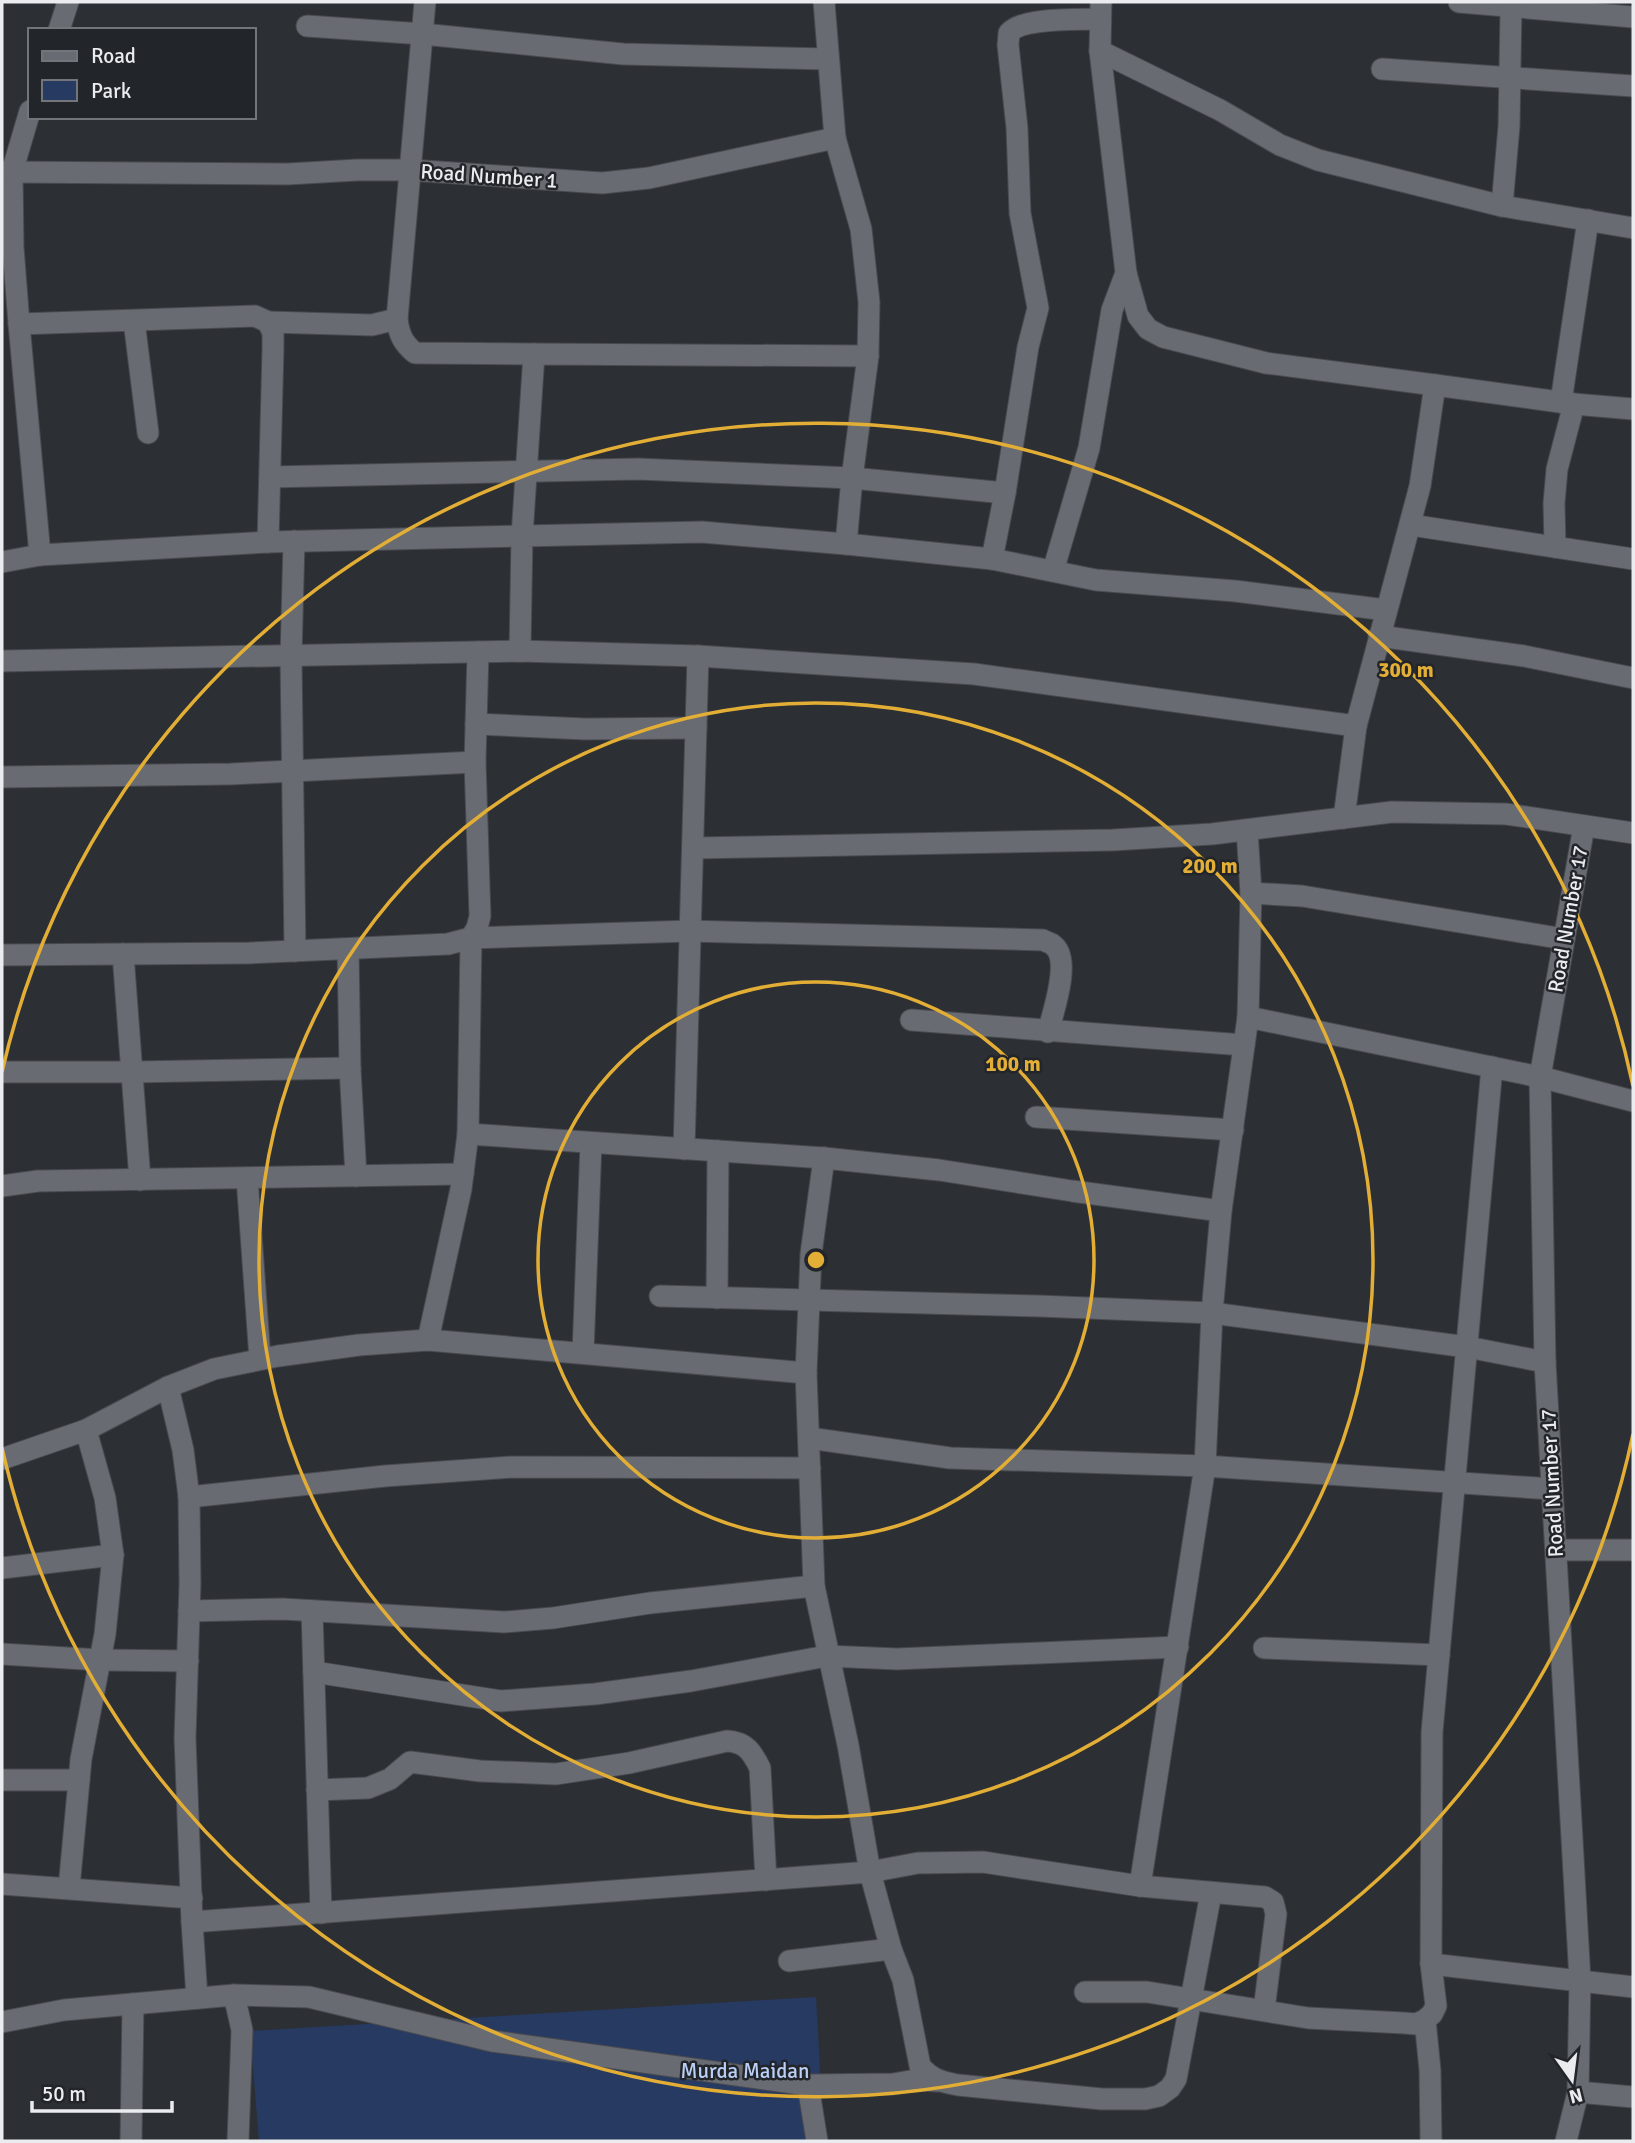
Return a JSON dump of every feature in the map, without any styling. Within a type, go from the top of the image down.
[{"type":"street","points":[[60,28],[68,2]]},
{"type":"street","points":[[425,2],[397,319],[404,345],[415,353],[868,356]]},
{"type":"street","points":[[824,2],[835,138],[861,229],[869,302],[868,356],[846,544]]},
{"type":"street","points":[[1459,2],[1633,17]]},
{"type":"street","points":[[1498,5],[1510,78],[1502,206]]},
{"type":"street","points":[[992,559],[1028,347],[1038,308],[1020,213],[1017,128],[1008,45],[1009,33],[1019,25],[1100,10],[1100,51],[1126,273],[1138,316],[1148,329],[1163,337],[1266,363],[1568,403],[1633,409]]},
{"type":"street","points":[[307,26],[423,34],[623,54],[827,60]]},
{"type":"street","points":[[1100,51],[1220,110],[1280,145],[1305,155],[1502,206],[1633,228]]},
{"type":"street","points":[[1382,69],[1633,86]]},
{"type":"street","points":[[28,116],[7,172],[40,555]]},
{"type":"street","name":"Road Number 1","points":[[7,172],[288,174],[410,170],[602,183],[649,178],[835,138]]},
{"type":"street","points":[[1555,547],[1554,503],[1557,469],[1568,403],[1588,220]]},
{"type":"street","points":[[1054,571],[1089,448],[1112,310],[1126,273]]},
{"type":"street","points":[[19,324],[256,316],[268,322],[372,325],[397,319]]},
{"type":"street","points":[[134,321],[148,433]]},
{"type":"street","points":[[268,322],[273,333],[268,542]]},
{"type":"street","points":[[520,651],[522,536],[534,354]]},
{"type":"street","points":[[1344,818],[1356,726],[1411,525],[1420,486],[1435,385]]},
{"type":"street","points":[[270,477],[638,469],[852,478],[1005,493]]},
{"type":"street","points":[[1411,525],[1633,559]]},
{"type":"street","points":[[2,562],[40,555],[268,542],[702,532],[992,559],[1096,580],[1235,592],[1386,610]]},
{"type":"street","points":[[294,541],[292,655],[295,951]]},
{"type":"street","points":[[1379,636],[1524,656],[1633,678]]},
{"type":"street","points":[[2,662],[520,651],[698,656],[974,674],[1356,726]]},
{"type":"street","points":[[428,1340],[463,1174],[468,1134],[471,938],[480,916],[475,761],[478,652]]},
{"type":"street","points":[[684,1149],[698,656]]},
{"type":"street","points":[[476,724],[585,729],[696,728]]},
{"type":"street","points":[[2,777],[294,771],[475,761]]},
{"type":"street","points":[[693,848],[1113,840],[1247,830],[1392,812],[1506,814],[1633,833]]},
{"type":"street","name":"Road Number 17","points":[[1566,2141],[1578,2092],[1580,1980],[1545,1362],[1540,1077],[1584,826]]},
{"type":"street","points":[[1140,1886],[1205,1466],[1212,1313],[1221,1211],[1248,1017],[1251,893],[1247,830]]},
{"type":"street","points":[[1251,893],[1302,896],[1564,939]]},
{"type":"street","points":[[2,955],[295,951],[448,944],[471,938],[690,932],[1043,940],[1054,945],[1061,956],[1063,967],[1048,1032]]},
{"type":"street","points":[[348,949],[350,1068],[356,1176]]},
{"type":"street","points":[[122,954],[140,1180]]},
{"type":"street","points":[[1248,1017],[1540,1077],[1633,1101]]},
{"type":"street","points":[[911,1020],[1244,1045]]},
{"type":"street","points":[[1085,1992],[1147,1992],[1308,2018],[1416,2024],[1432,2014],[1436,2006],[1431,1964],[1432,1731],[1492,1067]]},
{"type":"street","points":[[2,1072],[350,1068]]},
{"type":"street","points":[[1036,1117],[1233,1130]]},
{"type":"street","points":[[468,1134],[824,1158],[939,1170],[1221,1211]]},
{"type":"street","points":[[583,1353],[590,1143]]},
{"type":"street","points":[[717,1298],[718,1151]]},
{"type":"street","points":[[824,1158],[811,1254],[806,1373],[814,1586],[848,1745],[870,1872],[891,1949],[903,1980],[920,2066],[928,2076],[938,2081]]},
{"type":"street","points":[[2,1186],[38,1181],[463,1174]]},
{"type":"street","points":[[247,1178],[260,1359]]},
{"type":"street","points":[[660,1296],[1212,1313],[1467,1347],[1545,1362]]},
{"type":"street","points":[[2,1459],[86,1430],[168,1387],[214,1368],[359,1345],[428,1340],[806,1373]]},
{"type":"street","points":[[168,1387],[183,1450],[189,1497],[185,1738],[197,1998]]},
{"type":"street","points":[[69,1888],[81,1759],[100,1660],[113,1555],[105,1498],[86,1430]]},
{"type":"street","points":[[809,1438],[950,1458],[1205,1466],[1552,1489]]},
{"type":"street","points":[[189,1497],[384,1476],[512,1467],[810,1468]]},
{"type":"street","points":[[1556,1550],[1633,1550]]},
{"type":"street","points":[[2,1568],[113,1555]]},
{"type":"street","points":[[189,1611],[283,1609],[503,1622],[814,1586]]},
{"type":"street","points":[[312,1611],[321,1913]]},
{"type":"street","points":[[314,1672],[501,1701],[595,1694],[691,1681],[828,1656],[910,1658],[1178,1647]]},
{"type":"street","points":[[1264,1648],[1439,1656]]},
{"type":"street","points":[[2,1654],[100,1660],[188,1661]]},
{"type":"street","points":[[317,1790],[368,1788],[390,1779],[410,1762],[480,1771],[556,1774],[629,1763],[727,1741],[737,1742],[746,1746],[760,1768],[766,1880]]},
{"type":"street","points":[[2,1780],[79,1780]]},
{"type":"street","points":[[192,1922],[870,1872],[918,1863],[983,1862],[1140,1886],[1265,1897],[1275,1906],[1276,1914],[1264,2010]]},
{"type":"street","points":[[2,1884],[192,1898]]},
{"type":"street","points":[[2,2022],[64,2010],[197,1998],[234,1995],[309,1997],[492,2041],[808,2085],[893,2084],[916,2080],[1102,2099],[1145,2099],[1158,2096],[1170,2088],[1176,2079],[1211,1893]]},
{"type":"street","points":[[789,1961],[891,1949]]},
{"type":"street","points":[[1431,1964],[1633,1987]]},
{"type":"street","points":[[234,1995],[242,2030],[238,2141]]},
{"type":"street","points":[[131,2141],[133,2004]]},
{"type":"street","points":[[1425,2020],[1430,2070],[1431,2141]]},
{"type":"street","points":[[808,2085],[817,2141]]},
{"type":"street","points":[[1578,2092],[1633,2097]]},
{"type":"green space","name":"Murda Maidan","points":[[816,1997],[824,2141],[259,2141],[250,2031]]}]
